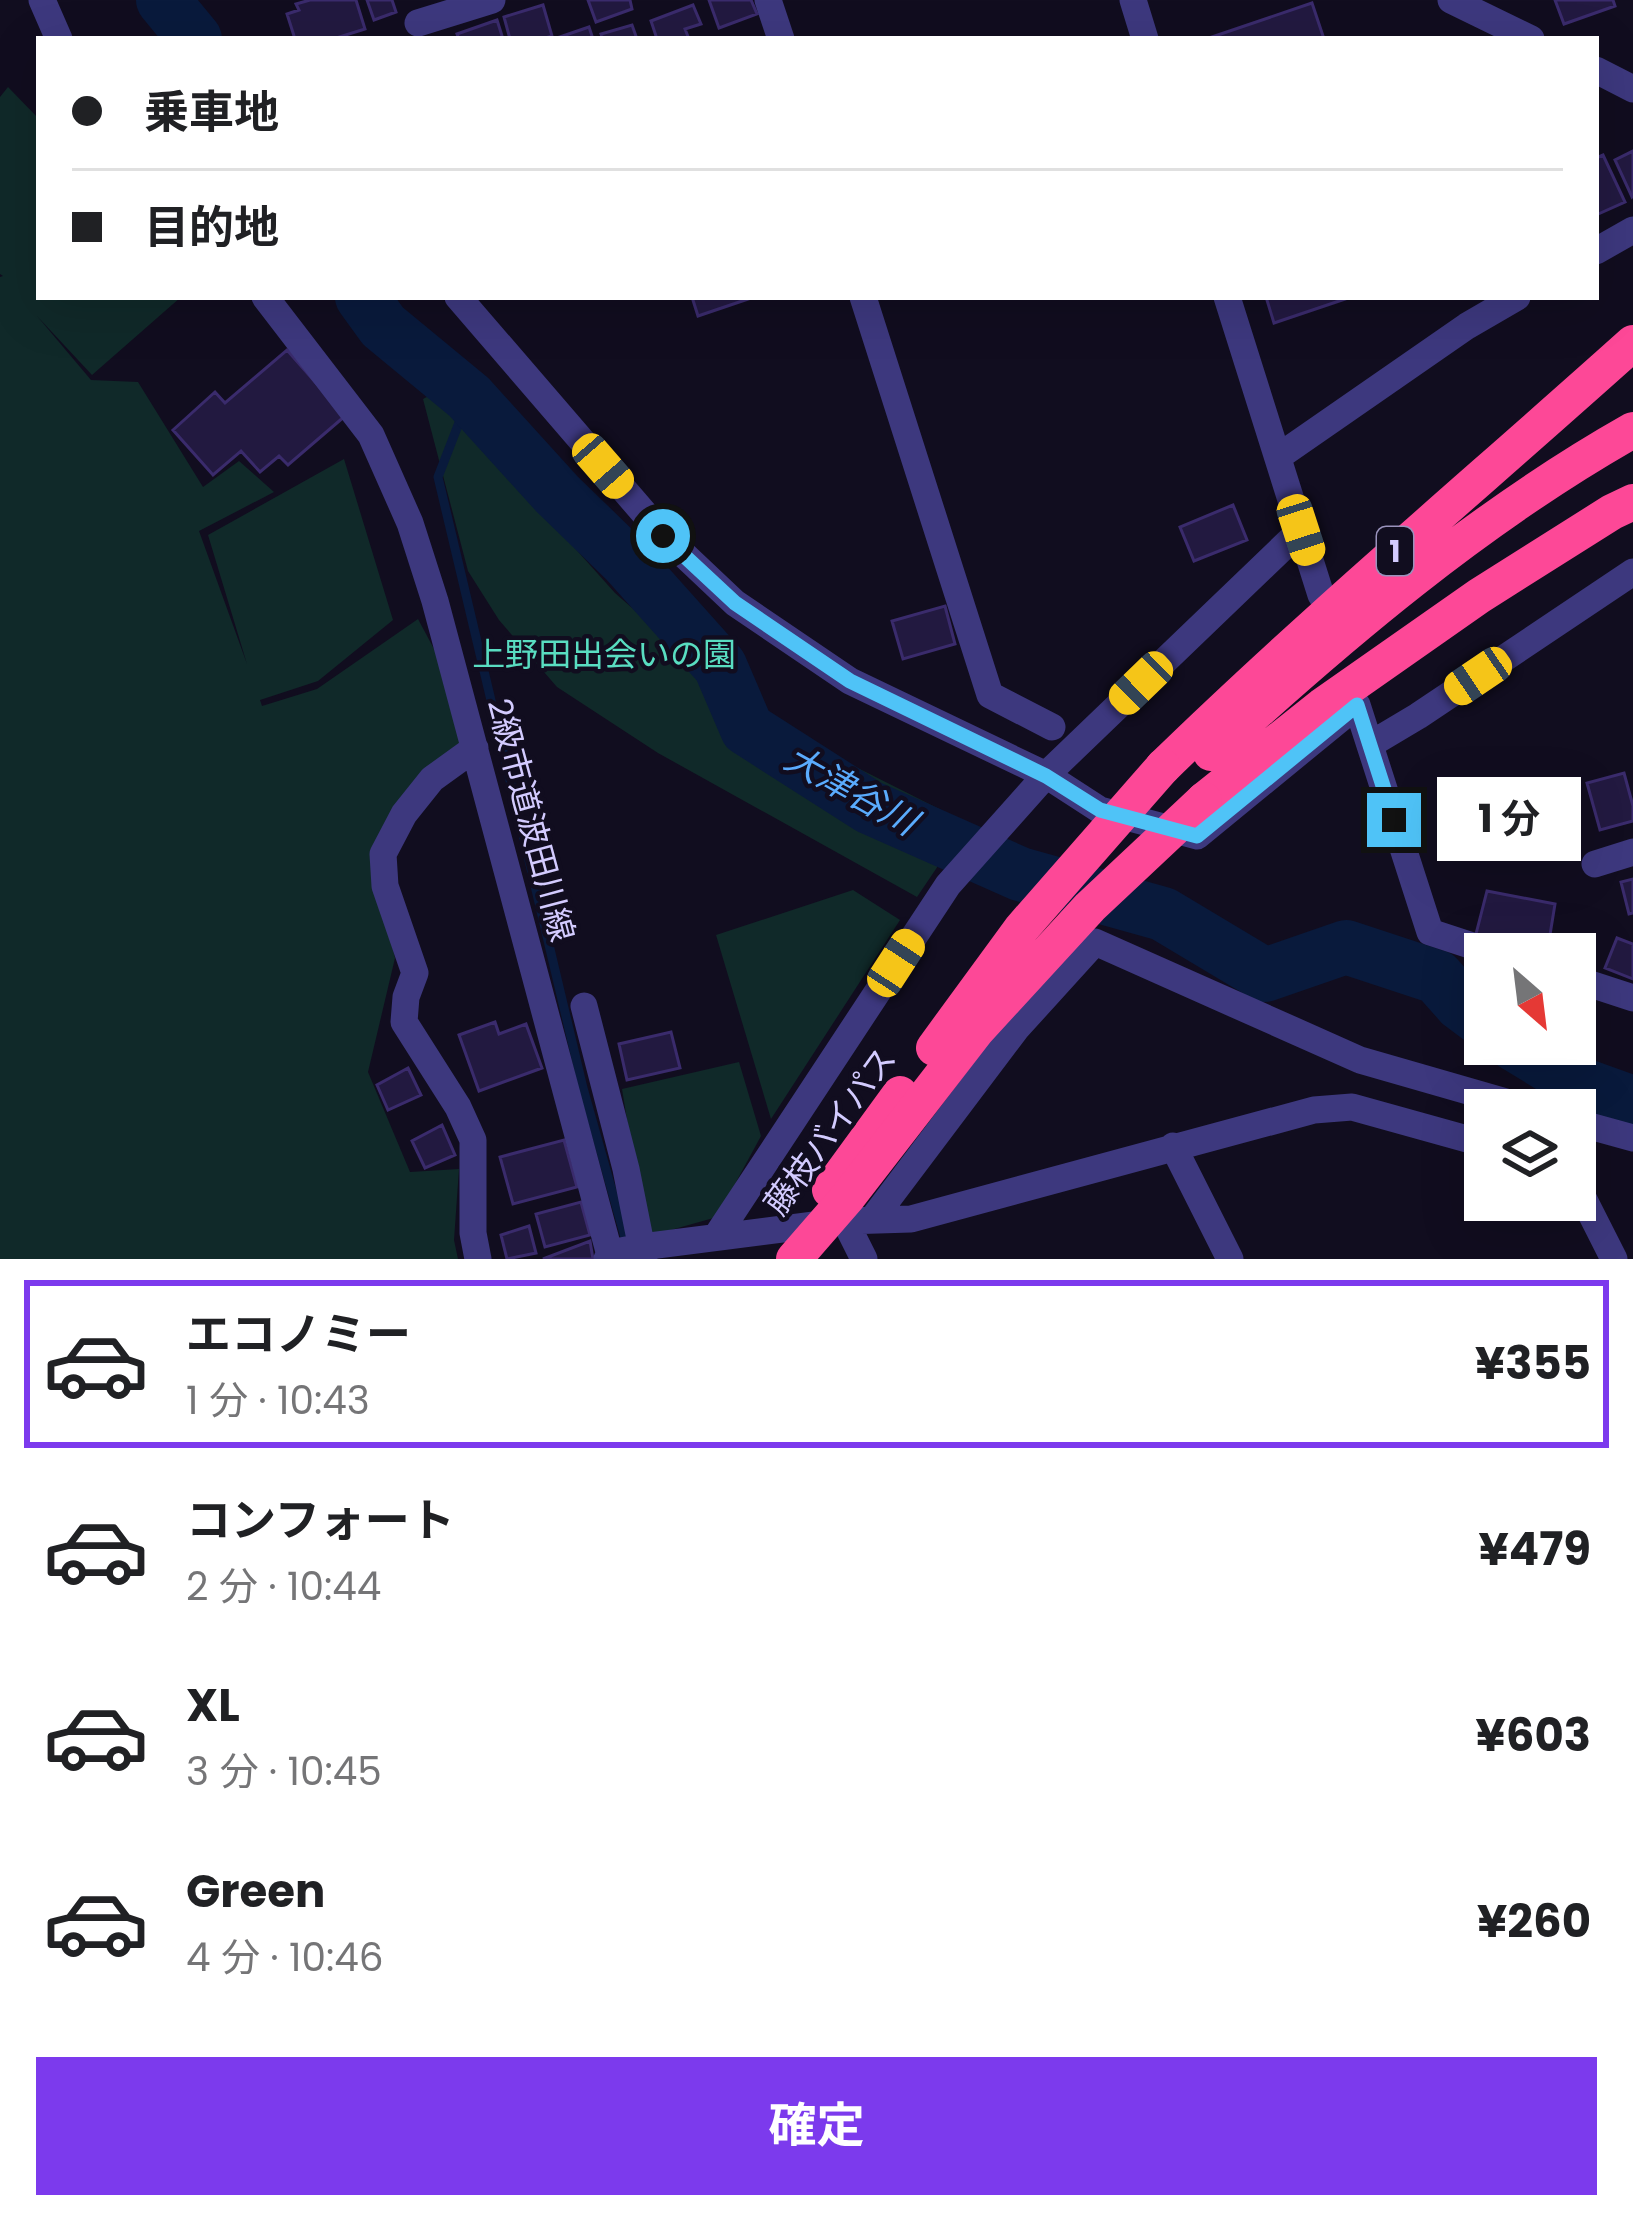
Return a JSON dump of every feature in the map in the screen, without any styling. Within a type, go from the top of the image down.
[{"type":"highway","name":"1","points":[[790,1259],[847,1198],[977,1030],[1090,907],[1255,677],[1633,343]]},
{"type":"highway","name":"1","points":[[1182,784],[1306,666],[1403,587],[1502,514],[1633,430]]},
{"type":"highway","name":"1","points":[[1182,784],[1322,706],[1462,608],[1633,502]]},
{"type":"highway","name":"藤枝バイパス","points":[[790,1259],[830,1190],[1021,929],[1182,784]]},
{"type":"street","points":[[42,0],[58,36]]},
{"type":"street","points":[[417,21],[492,0]]},
{"type":"street","points":[[768,0],[780,36]]},
{"type":"street","points":[[1133,0],[1144,36]]},
{"type":"street","points":[[1451,0],[1526,36]]},
{"type":"street","points":[[1599,71],[1633,88]]},
{"type":"street","points":[[1599,249],[1633,230]]},
{"type":"street","name":"2級市道波田川線","points":[[273,300],[371,435],[410,523],[435,601],[610,1257]]},
{"type":"street","points":[[461,300],[663,536],[735,603],[850,681],[1100,810],[1197,836],[1357,705],[1430,932],[1464,943]]},
{"type":"street","points":[[480,300],[483,326]]},
{"type":"street","points":[[864,300],[990,695],[1052,727]]},
{"type":"street","points":[[1228,300],[1321,595]]},
{"type":"street","points":[[1278,457],[1512,300]]},
{"type":"street","points":[[716,1237],[948,885],[1042,780],[1301,530]]},
{"type":"street","points":[[1371,744],[1633,572]]},
{"type":"street","points":[[475,748],[432,779],[404,814],[383,854],[386,886],[415,973],[404,1022],[458,1107],[473,1140],[473,1233],[478,1259]]},
{"type":"street","points":[[1595,864],[1633,852]]},
{"type":"street","points":[[864,1259],[858,1220],[1016,1028],[1095,942],[1360,1060],[1464,1090]]},
{"type":"street","points":[[1596,986],[1633,998]]},
{"type":"street","points":[[584,1006],[643,1253]]},
{"type":"street","points":[[610,1257],[716,1237],[858,1220],[911,1219],[1314,1110],[1352,1107],[1464,1138]]},
{"type":"street","points":[[1596,1128],[1633,1138]]},
{"type":"street","points":[[1173,1146],[1230,1259]]},
{"type":"street","points":[[1595,1221],[1614,1259]]},
{"type":"green space","points":[[8,87],[36,116],[36,300],[178,300],[92,375],[37,316],[91,380],[138,382],[203,487],[239,461],[274,492],[199,531],[247,664],[208,535],[344,459],[393,620],[318,681],[260,700],[262,706],[317,689],[418,619],[441,662],[468,747],[380,837],[378,883],[395,958],[368,1072],[410,1172],[459,1169],[454,1240],[458,1259],[0,1259],[0,97]]},
{"type":"green space","name":"上野田出会いの園","points":[[440,390],[478,440],[615,593],[737,700],[826,752],[967,823],[917,897],[658,753],[557,687],[499,620],[468,571],[423,399]]},
{"type":"green space","points":[[853,890],[900,920],[771,1119],[716,935]]},
{"type":"green space","points":[[739,1062],[761,1136],[717,1217],[646,1237],[622,1089]]},
{"type":"building","points":[[356,0],[365,29],[343,36],[294,36],[287,14],[299,10],[296,4]]},
{"type":"building","points":[[367,0],[392,0],[396,12],[374,20]]},
{"type":"building","points":[[588,0],[630,0],[632,9],[596,22]]},
{"type":"building","points":[[709,0],[751,0],[757,14],[719,28]]},
{"type":"building","points":[[1555,0],[1613,0],[1615,6],[1564,24]]},
{"type":"building","points":[[1312,3],[1323,36],[1215,36]]},
{"type":"building","points":[[543,5],[552,36],[509,36],[504,17]]},
{"type":"building","points":[[693,5],[701,24],[685,29],[688,36],[656,36],[651,21]]},
{"type":"building","points":[[497,20],[502,36],[458,36]]},
{"type":"building","points":[[632,25],[636,36],[602,36]]},
{"type":"building","points":[[589,27],[592,36],[563,36]]},
{"type":"building","points":[[1633,151],[1633,196],[1632,197],[1615,160]]},
{"type":"building","points":[[1603,155],[1625,202],[1599,214],[1599,157]]},
{"type":"building","points":[[693,300],[745,300],[698,316]]},
{"type":"building","points":[[1267,300],[1342,300],[1274,323]]},
{"type":"building","points":[[287,350],[345,416],[288,465],[279,456],[260,472],[241,451],[213,475],[173,430],[215,392],[225,403]]},
{"type":"building","points":[[1233,505],[1247,540],[1194,561],[1180,527]]},
{"type":"building","points":[[945,606],[955,644],[903,659],[892,621]]},
{"type":"building","points":[[1624,773],[1633,821],[1600,830],[1587,783]]},
{"type":"building","points":[[1633,879],[1633,913],[1629,914],[1621,882]]},
{"type":"building","points":[[1487,891],[1555,904],[1550,933],[1476,933]]},
{"type":"building","points":[[1617,938],[1633,944],[1633,979],[1605,968]]},
{"type":"building","points":[[495,1022],[499,1034],[526,1024],[542,1068],[479,1091],[459,1035]]},
{"type":"building","points":[[671,1032],[680,1068],[627,1080],[619,1044]]},
{"type":"building","points":[[408,1068],[421,1095],[388,1110],[377,1085]]},
{"type":"building","points":[[442,1125],[455,1155],[425,1168],[412,1141]]},
{"type":"building","points":[[564,1140],[577,1187],[513,1204],[500,1157]]},
{"type":"building","points":[[581,1202],[590,1235],[545,1247],[536,1214]]},
{"type":"building","points":[[529,1226],[536,1253],[507,1259],[501,1235]]},
{"type":"building","points":[[590,1241],[593,1259],[543,1259]]},
{"type":"waterway","name":"大津谷川","points":[[163,0],[193,36]]},
{"type":"waterway","name":"大津谷川","points":[[364,300],[383,326],[469,397],[720,666],[747,729],[869,807],[1020,874],[1163,914],[1265,975],[1346,947],[1437,977],[1464,1006]]},
{"type":"waterway","points":[[469,397],[438,477],[583,1088],[628,1248]]},
{"type":"waterway","name":"大津谷川","points":[[1549,1065],[1580,1084],[1633,1103]]},
{"type":"route","points":[[663,536],[735,603],[850,681],[1046,776],[1100,810],[1197,836],[1357,705],[1394,820]]}]
